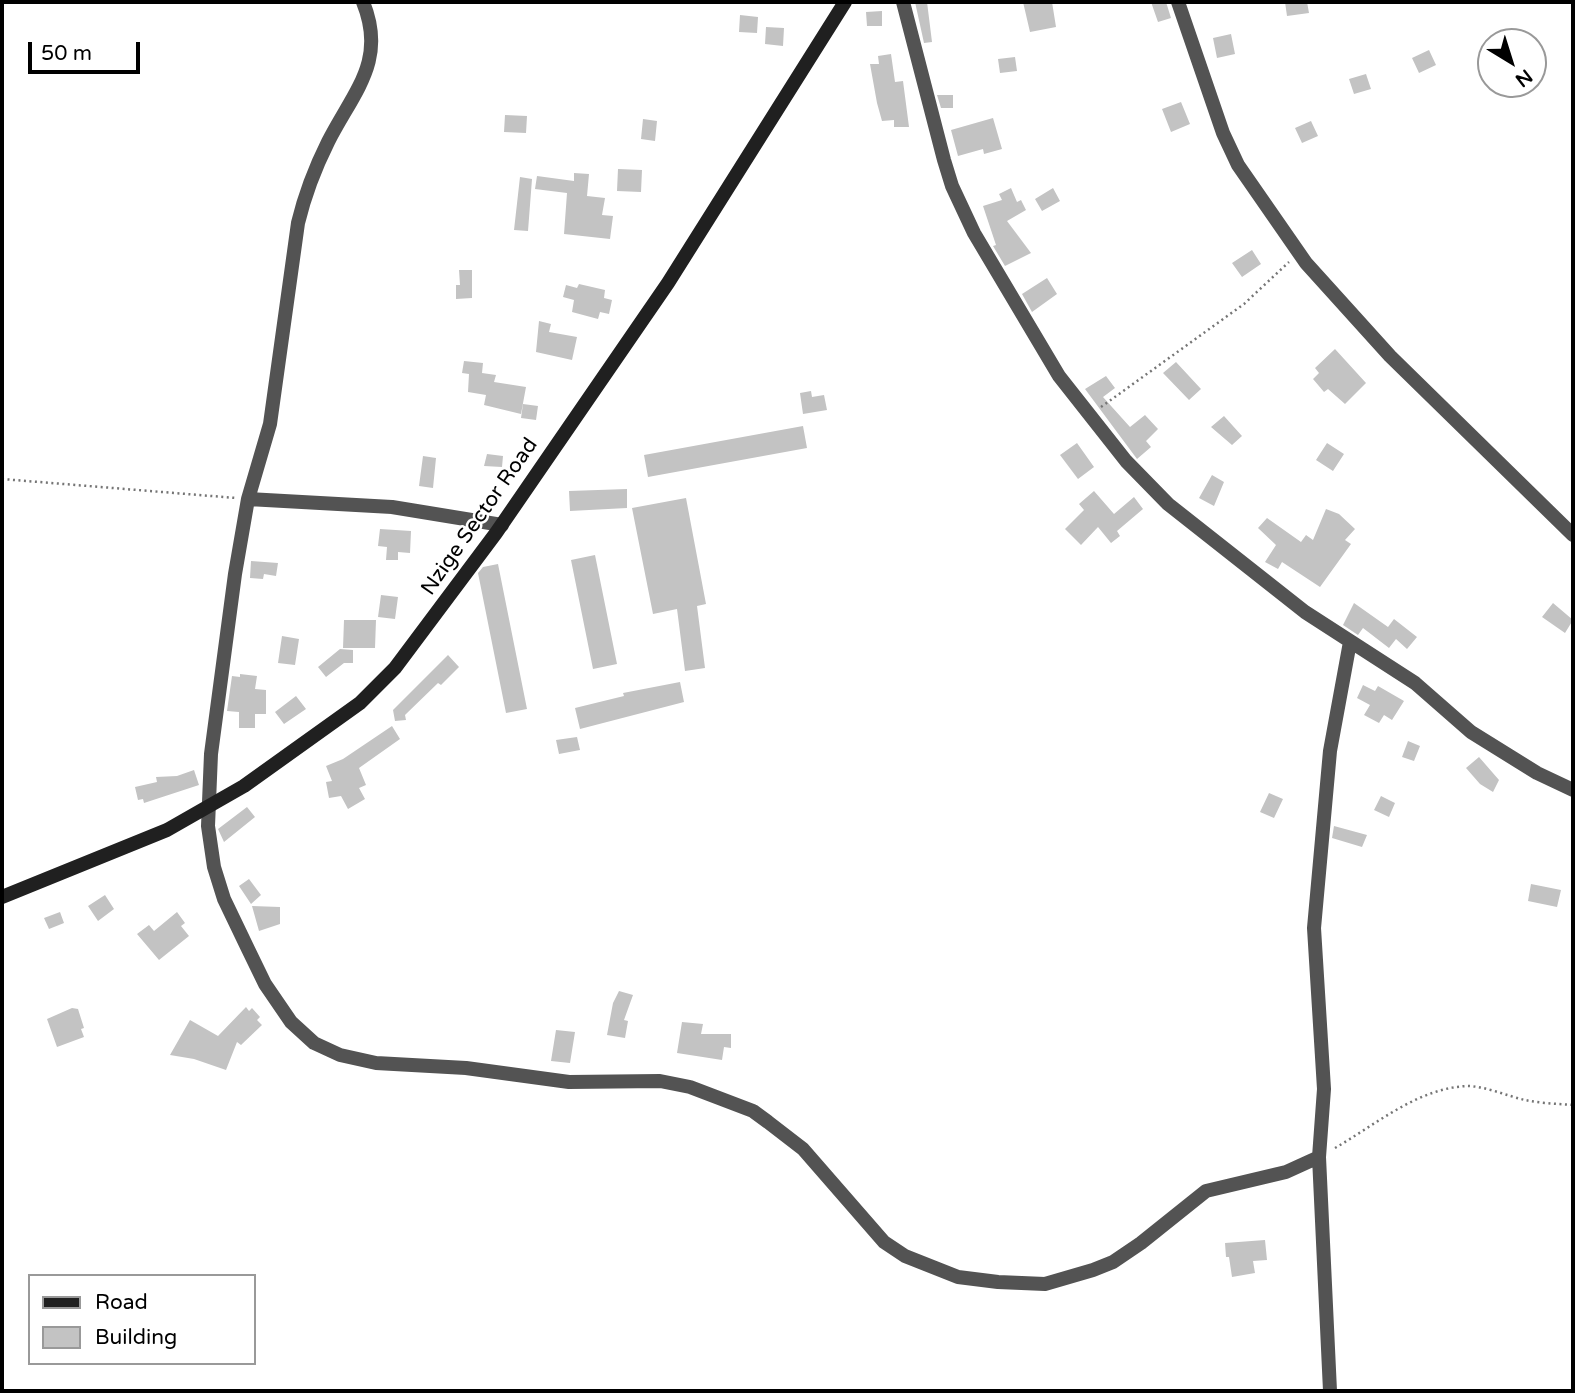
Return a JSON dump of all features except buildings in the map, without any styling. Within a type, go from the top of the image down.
[{"type":"main road","name":"Nzige Sector Road","points":[[2,897],[167,830],[244,786],[360,703],[395,668],[502,526],[668,283],[845,2]]},
{"type":"street","points":[[363,2],[369,16],[373,46],[370,63],[304,195],[292,258],[270,424],[248,499],[235,574],[211,754],[209,843],[224,899],[265,984],[291,1022],[314,1043],[340,1055],[376,1063],[466,1068],[569,1082],[660,1081],[690,1087],[753,1111],[803,1149],[884,1242],[905,1256],[958,1276],[1045,1284],[1093,1270],[1113,1262],[1141,1243],[1206,1191],[1286,1172],[1319,1157]]},
{"type":"street","points":[[903,2],[952,186],[995,272],[1032,335],[1126,461],[1168,504],[1305,612],[1415,683],[1471,732],[1537,773],[1573,790]]},
{"type":"street","points":[[1178,2],[1223,133],[1249,182],[1299,253],[1390,356],[1573,535]]},
{"type":"street","points":[[248,499],[392,508],[502,526]]},
{"type":"street","points":[[1330,1391],[1319,1157],[1324,1089],[1314,928],[1330,751],[1350,642]]},
{"type":"path","points":[[1090,415],[1244,304],[1299,253]]},
{"type":"path","points":[[2,479],[248,499]]},
{"type":"path","points":[[1319,1157],[1394,1112],[1439,1091],[1469,1086],[1528,1101],[1573,1105]]}]
